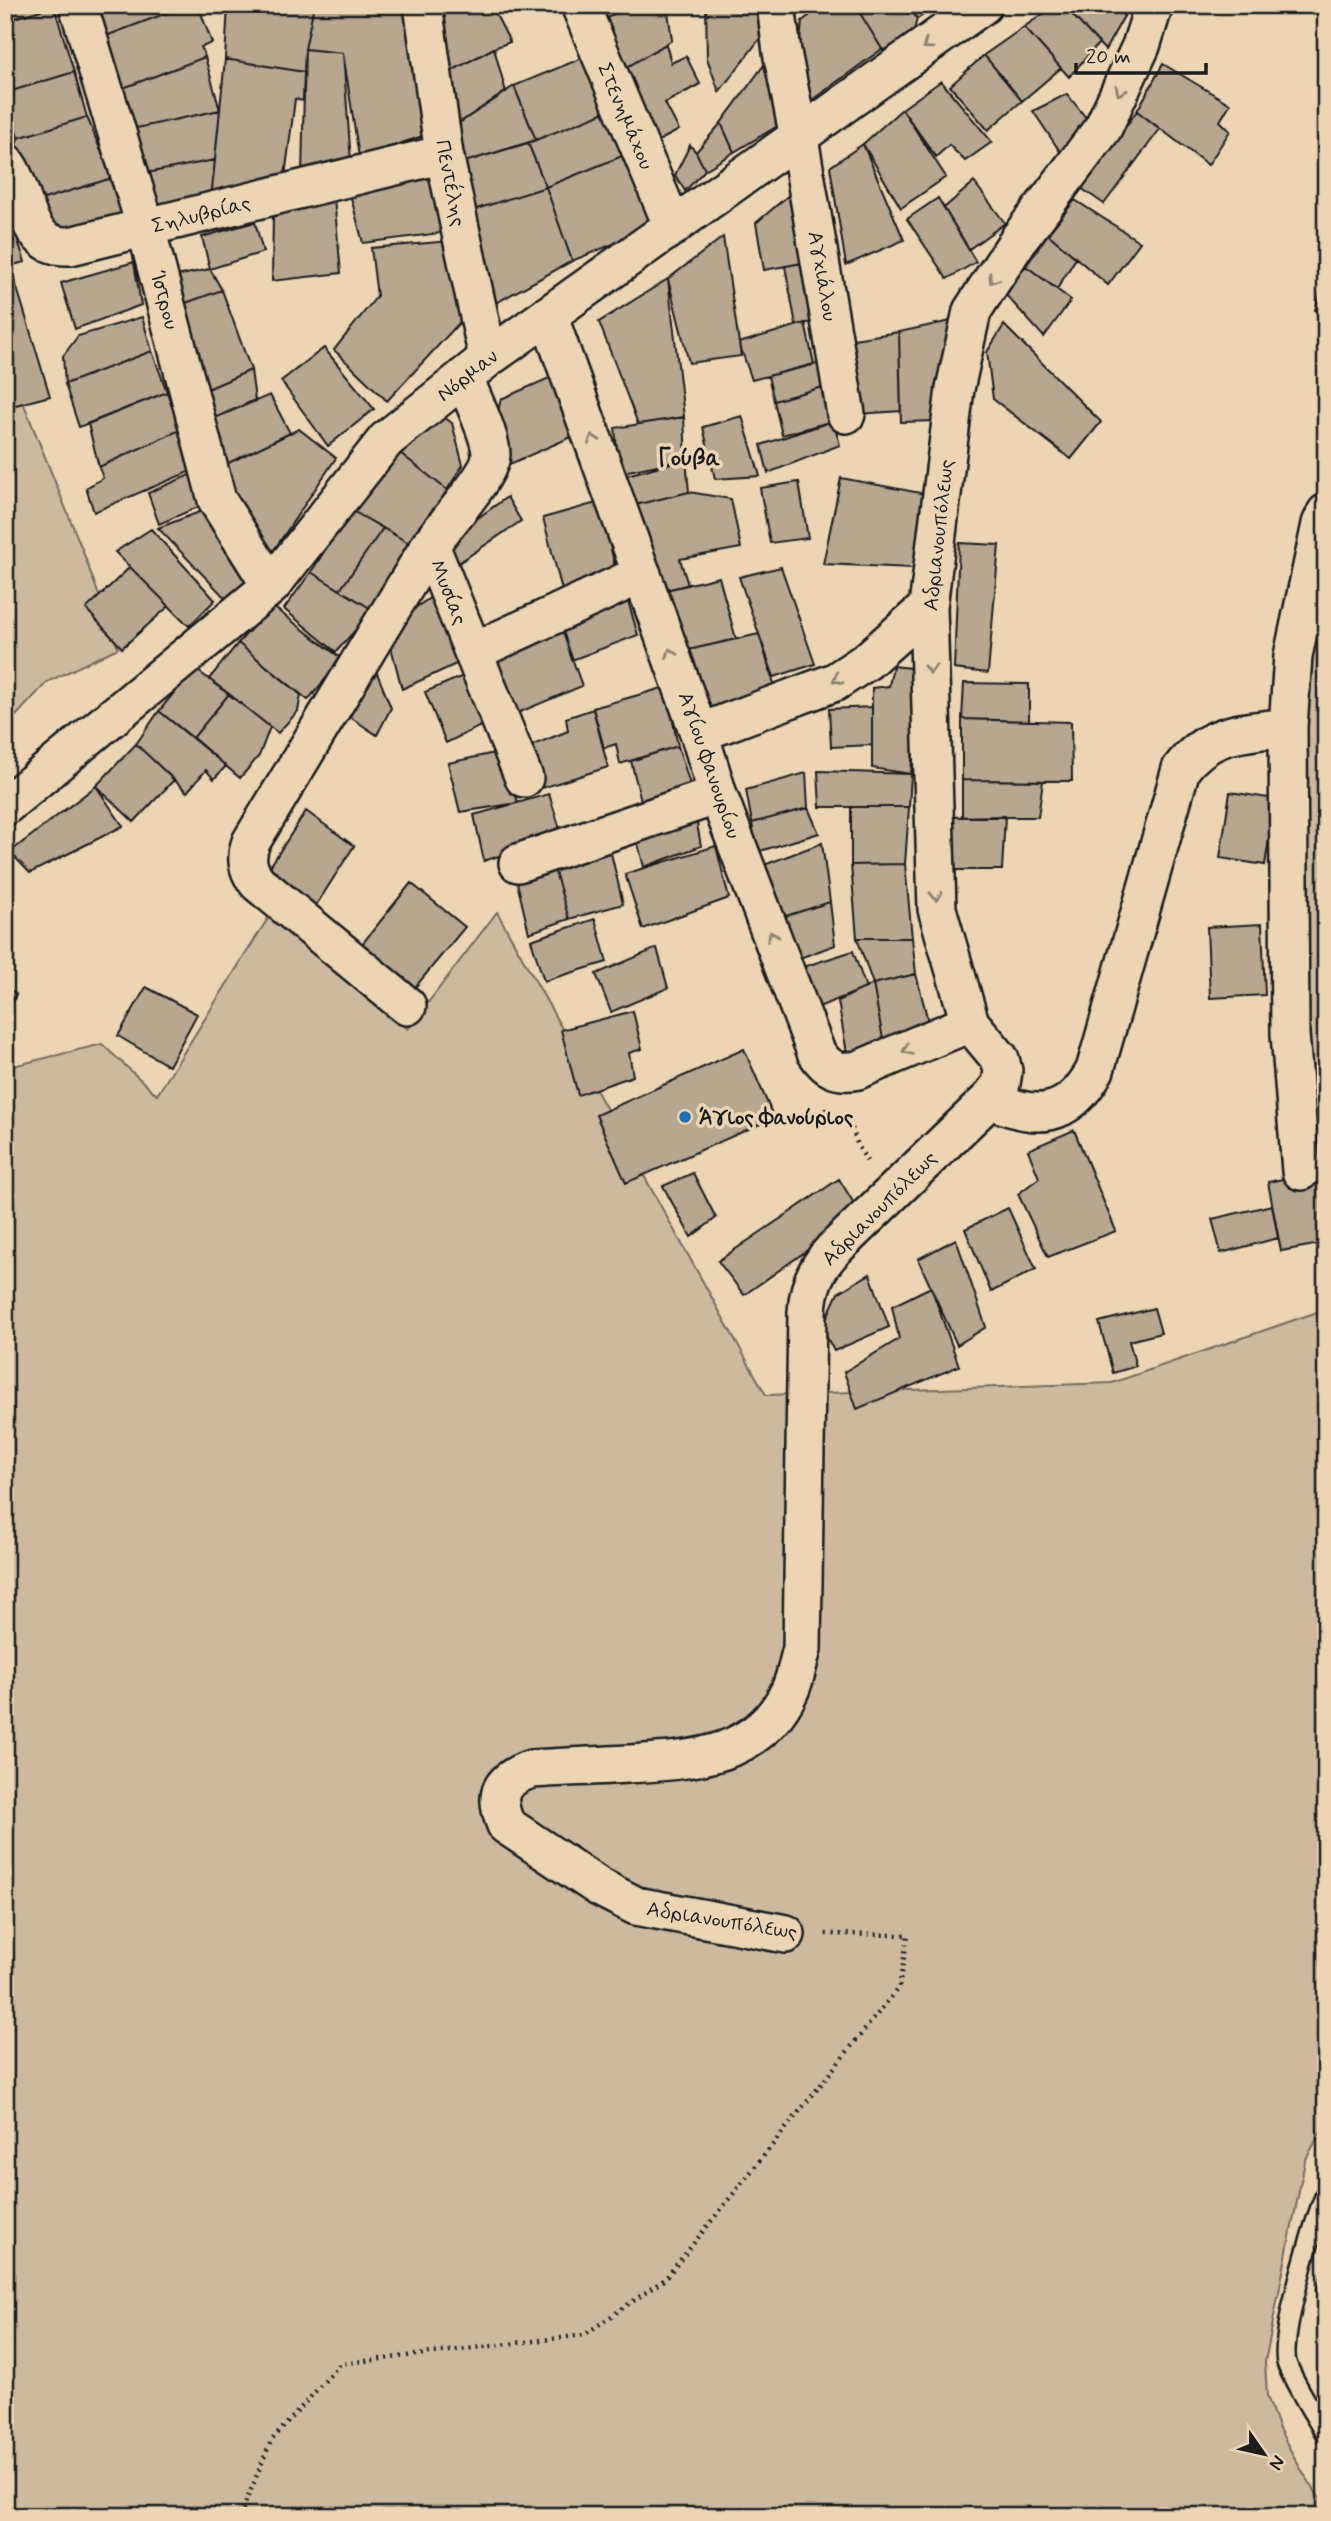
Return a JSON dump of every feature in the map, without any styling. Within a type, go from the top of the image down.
[{"type":"street","name":"Ίστρου","points":[[78,5],[146,228],[217,499],[271,586]]},
{"type":"street","name":"Πεντέλης","points":[[424,5],[476,368]]},
{"type":"street","name":"Στενημάχου","points":[[580,5],[673,227]]},
{"type":"street","name":"Αγχιάλου","points":[[776,5],[846,414]]},
{"type":"street","name":"Νόρμαν","points":[[5,806],[271,586],[386,440],[548,315],[983,5]]},
{"type":"street","name":"Αδριανουπόλεως","points":[[786,1934],[636,1906],[599,1887],[506,1825],[499,1808],[500,1796],[514,1775],[531,1769],[691,1760],[722,1752],[749,1738],[770,1720],[790,1691],[802,1649],[807,1298],[823,1260],[990,1099],[1001,1084],[1003,1072],[1000,1059],[970,1023],[937,909],[928,607],[956,389],[972,310],[1019,239],[1103,128],[1141,46],[1154,5]]},
{"type":"street","name":"Σηλυβρίας","points":[[5,162],[17,181],[38,236],[58,247],[146,228],[444,154]]},
{"type":"street","name":"Αγίου Φανουρίου","points":[[548,315],[699,733],[718,795],[816,1052],[823,1063],[833,1070]]},
{"type":"street","name":"Μυσίας","points":[[476,368],[491,460],[484,474],[430,545],[524,778]]},
{"type":"street","points":[[1301,1171],[1289,1023],[1289,727],[1293,656],[1321,524],[1326,513]]},
{"type":"street","points":[[407,1006],[258,883],[251,875],[247,853],[332,703],[430,545]]},
{"type":"street","points":[[473,652],[642,574]]},
{"type":"street","points":[[699,733],[835,682],[867,661],[928,607]]},
{"type":"street","points":[[990,1099],[1023,1112],[1040,1113],[1057,1109],[1072,1101],[1085,1089],[1095,1070],[1181,769],[1202,747],[1215,740],[1289,727]]},
{"type":"street","points":[[518,863],[718,795]]},
{"type":"street","points":[[833,1070],[845,1073],[858,1070],[970,1023]]},
{"type":"lane","points":[[1326,2193],[1315,2220],[1285,2341],[1287,2363],[1326,2435]]},
{"type":"path","points":[[833,1070],[844,1096],[825,1109],[828,1123],[848,1116],[858,1146],[887,1197]]},
{"type":"path","name":"Αδριανουπόλεως","points":[[240,2516],[271,2441],[341,2364],[584,2335],[666,2279],[899,1987],[908,1934],[786,1934]]},
{"type":"shaded area","points":[[5,363],[82,549],[118,648],[47,682],[5,728]]},
{"type":"shaded area","points":[[1326,573],[1326,1066],[1306,1064],[1305,818],[1310,648]]},
{"type":"shaded area","points":[[272,912],[408,1029],[497,912],[766,1395],[1112,1383],[1326,1309],[1326,2122],[1305,2161],[1265,2362],[1267,2396],[1278,2427],[1326,2508],[1326,2516],[5,2516],[5,1068],[102,1044],[157,1095]]},
{"type":"building","points":[[5,5],[54,5],[54,6],[5,21]]},
{"type":"building","points":[[80,5],[188,5],[90,42]]},
{"type":"building","points":[[188,5],[198,5],[212,43],[201,47],[205,57],[110,93],[90,42]]},
{"type":"building","points":[[228,5],[314,5],[305,49],[304,72],[225,59]]},
{"type":"building","points":[[314,5],[411,5],[429,134],[359,157],[343,53],[305,49]]},
{"type":"building","points":[[430,5],[470,5],[434,16]]},
{"type":"building","points":[[470,5],[491,5],[510,42],[444,75],[434,16]]},
{"type":"building","points":[[600,5],[627,5],[606,19]]},
{"type":"building","points":[[627,5],[667,5],[672,40],[624,69],[606,19]]},
{"type":"building","points":[[706,5],[765,5],[768,28],[719,92],[707,58]]},
{"type":"building","points":[[824,5],[855,5],[882,49],[812,100],[797,73],[802,21]]},
{"type":"building","points":[[855,5],[908,5],[917,19],[913,33],[890,52],[882,49]]},
{"type":"building","points":[[908,5],[938,5],[917,19]]},
{"type":"building","points":[[1056,5],[1063,5],[1099,43],[1069,77],[1024,27]]},
{"type":"building","points":[[1063,5],[1115,5],[1124,16],[1105,50]]},
{"type":"building","points":[[1115,5],[1129,5],[1124,16]]},
{"type":"building","points":[[54,6],[74,72],[5,93],[5,21]]},
{"type":"building","points":[[1024,27],[1061,68],[1022,101],[984,55]]},
{"type":"building","points":[[666,44],[671,63],[686,56],[700,84],[665,103],[679,130],[653,144],[624,69]]},
{"type":"building","points":[[494,48],[506,92],[453,127],[444,75]]},
{"type":"building","points":[[305,49],[343,53],[351,162],[302,174]]},
{"type":"building","points":[[984,55],[1022,101],[988,130],[950,86]]},
{"type":"building","points":[[587,56],[610,110],[536,140],[514,86]]},
{"type":"building","points":[[205,57],[220,110],[118,132],[110,93]]},
{"type":"building","points":[[225,59],[304,72],[303,101],[295,99],[284,184],[211,199]]},
{"type":"building","points":[[767,61],[786,121],[734,152],[721,123]]},
{"type":"building","points":[[1163,64],[1230,104],[1220,121],[1230,131],[1208,165],[1137,111]]},
{"type":"building","points":[[74,72],[87,117],[18,138],[5,93]]},
{"type":"building","points":[[941,81],[992,142],[965,161],[949,145],[936,157],[902,109]]},
{"type":"building","points":[[514,86],[536,140],[458,164],[453,127]]},
{"type":"building","points":[[1067,94],[1091,124],[1065,159],[1033,111]]},
{"type":"building","points":[[902,109],[946,177],[901,208],[863,144]]},
{"type":"building","points":[[220,110],[215,160],[136,175],[118,132]]},
{"type":"building","points":[[610,110],[627,154],[546,187],[528,143]]},
{"type":"building","points":[[1137,111],[1160,129],[1104,204],[1081,188]]},
{"type":"building","points":[[87,117],[112,178],[34,202],[11,163],[18,138]]},
{"type":"building","points":[[721,123],[734,152],[705,170],[696,152]]},
{"type":"building","points":[[528,143],[546,187],[467,212],[458,164]]},
{"type":"building","points":[[863,144],[904,240],[846,265],[830,167]]},
{"type":"building","points":[[690,145],[705,170],[685,191],[675,175]]},
{"type":"building","points":[[627,154],[657,226],[572,261],[546,187]]},
{"type":"building","points":[[215,160],[211,199],[150,218],[136,175]]},
{"type":"building","points":[[433,176],[441,233],[363,243],[350,194]]},
{"type":"building","points":[[112,178],[126,223],[56,240],[34,202]]},
{"type":"building","points":[[974,182],[1005,223],[969,249],[944,208]]},
{"type":"building","points":[[546,187],[572,261],[494,304],[467,212]]},
{"type":"building","points":[[796,189],[808,262],[764,270],[756,223]]},
{"type":"building","points":[[334,198],[341,273],[272,281],[273,212]]},
{"type":"building","points":[[938,198],[976,262],[947,279],[907,219]]},
{"type":"building","points":[[1075,200],[1140,242],[1108,285],[1048,234]]},
{"type":"building","points":[[5,201],[25,262],[5,267]]},
{"type":"building","points":[[255,222],[263,252],[210,269],[202,237]]},
{"type":"building","points":[[1048,234],[1076,258],[1057,289],[1026,266]]},
{"type":"building","points":[[723,237],[741,356],[689,363],[668,279]]},
{"type":"building","points":[[450,241],[461,321],[387,401],[334,350],[377,296],[371,248]]},
{"type":"building","points":[[134,262],[141,305],[75,329],[61,283]]},
{"type":"building","points":[[808,262],[819,321],[796,325],[785,266]]},
{"type":"building","points":[[10,265],[50,396],[8,407],[5,399],[5,267]]},
{"type":"building","points":[[1026,266],[1071,300],[1044,337],[1005,294]]},
{"type":"building","points":[[210,269],[222,290],[180,305],[172,277]]},
{"type":"building","points":[[1326,277],[1326,314],[1315,310]]},
{"type":"building","points":[[668,279],[684,417],[638,424],[599,322]]},
{"type":"building","points":[[222,290],[251,370],[203,391],[180,305]]},
{"type":"building","points":[[142,317],[152,351],[65,384],[63,356],[78,336]]},
{"type":"building","points":[[960,319],[937,421],[901,422],[899,332]]},
{"type":"building","points":[[805,323],[814,364],[752,380],[739,343]]},
{"type":"building","points":[[1004,325],[1101,422],[1071,459],[993,399],[987,352]]},
{"type":"building","points":[[899,332],[901,411],[858,414],[853,339]]},
{"type":"building","points":[[324,348],[374,409],[328,446],[281,381]]},
{"type":"building","points":[[152,351],[167,392],[79,427],[65,384]]},
{"type":"building","points":[[825,362],[829,385],[774,401],[768,376]]},
{"type":"building","points":[[251,370],[255,400],[210,420],[203,391]]},
{"type":"building","points":[[563,372],[585,431],[510,464],[494,427],[501,399]]},
{"type":"building","points":[[829,385],[833,421],[782,435],[774,401]]},
{"type":"building","points":[[167,392],[180,430],[99,467],[88,424]]},
{"type":"building","points":[[270,395],[290,433],[220,467],[210,420]]},
{"type":"building","points":[[436,411],[452,423],[463,465],[447,490],[395,449]]},
{"type":"building","points":[[742,416],[760,476],[715,479],[703,427]]},
{"type":"building","points":[[684,417],[686,459],[619,473],[615,428]]},
{"type":"building","points":[[833,421],[840,445],[768,473],[761,445]]},
{"type":"building","points":[[182,429],[198,468],[94,512],[86,488],[103,478],[99,467]]},
{"type":"building","points":[[299,429],[336,458],[270,556],[230,500],[220,467]]},
{"type":"building","points":[[395,449],[447,490],[414,546],[351,510]]},
{"type":"building","points":[[686,459],[689,492],[631,506],[627,475]]},
{"type":"building","points":[[194,473],[205,504],[159,524],[148,493]]},
{"type":"building","points":[[841,478],[926,494],[913,568],[823,564]]},
{"type":"building","points":[[799,482],[808,538],[770,543],[760,488]]},
{"type":"building","points":[[689,492],[731,499],[741,548],[680,559],[688,585],[661,591],[631,506]]},
{"type":"building","points":[[507,497],[521,521],[451,568],[439,546]]},
{"type":"building","points":[[600,502],[617,575],[563,594],[543,518]]},
{"type":"building","points":[[215,506],[245,582],[230,603],[158,528]]},
{"type":"building","points":[[351,510],[383,528],[340,590],[311,572]]},
{"type":"building","points":[[383,528],[414,546],[373,610],[340,590]]},
{"type":"building","points":[[151,529],[215,600],[189,626],[115,552]]},
{"type":"building","points":[[959,543],[999,545],[988,673],[954,669]]},
{"type":"building","points":[[130,567],[169,606],[122,648],[86,609]]},
{"type":"building","points":[[781,567],[815,664],[774,677],[739,577]]},
{"type":"building","points":[[311,572],[373,610],[336,652],[284,609]]},
{"type":"building","points":[[719,577],[736,639],[684,651],[661,591]]},
{"type":"building","points":[[437,593],[465,660],[402,689],[386,628]]},
{"type":"building","points":[[626,594],[638,635],[572,660],[559,618]]},
{"type":"building","points":[[272,606],[342,659],[308,700],[238,643]]},
{"type":"building","points":[[561,627],[582,686],[513,715],[490,659]]},
{"type":"building","points":[[759,634],[777,694],[704,714],[684,651]]},
{"type":"building","points":[[238,643],[301,695],[298,711],[278,733],[209,679]]},
{"type":"building","points":[[371,658],[391,708],[377,735],[335,707]]},
{"type":"building","points":[[893,666],[919,669],[911,774],[872,768],[872,688],[889,686]]},
{"type":"building","points":[[194,668],[229,694],[193,738],[159,711]]},
{"type":"building","points":[[470,673],[489,722],[446,743],[425,692]]},
{"type":"building","points":[[964,683],[1029,684],[1029,721],[962,719]]},
{"type":"building","points":[[666,687],[678,746],[620,764],[616,744],[604,748],[593,708]]},
{"type":"building","points":[[229,694],[270,727],[259,756],[240,778],[193,738]]},
{"type":"building","points":[[872,707],[872,745],[831,747],[829,709]]},
{"type":"building","points":[[593,709],[608,767],[542,788],[528,747],[568,731],[566,718]]},
{"type":"building","points":[[159,711],[226,766],[214,779],[206,770],[187,792],[136,744]]},
{"type":"building","points":[[962,719],[1071,722],[1072,781],[962,780]]},
{"type":"building","points":[[136,744],[174,780],[134,822],[96,786]]},
{"type":"building","points":[[678,746],[693,794],[643,809],[631,761]]},
{"type":"building","points":[[504,751],[518,803],[460,812],[448,763]]},
{"type":"building","points":[[818,771],[911,774],[909,807],[820,807]]},
{"type":"building","points":[[806,773],[808,808],[752,823],[746,790]]},
{"type":"building","points":[[962,780],[1043,781],[1038,817],[962,817]]},
{"type":"building","points":[[96,786],[123,826],[30,873],[10,852]]},
{"type":"building","points":[[1230,792],[1275,799],[1265,865],[1220,858]]},
{"type":"building","points":[[549,794],[562,835],[484,861],[474,815]]},
{"type":"building","points":[[694,807],[701,846],[644,867],[633,825]]},
{"type":"building","points":[[851,807],[909,807],[905,864],[851,865]]},
{"type":"building","points":[[808,808],[819,833],[757,852],[752,823]]},
{"type":"building","points":[[306,811],[354,846],[311,913],[262,879]]},
{"type":"building","points":[[1005,816],[1002,870],[949,870],[949,817]]},
{"type":"building","points":[[822,843],[830,902],[770,921],[756,868]]},
{"type":"building","points":[[716,846],[729,898],[643,929],[625,874]]},
{"type":"building","points":[[611,853],[623,904],[569,919],[553,865]]},
{"type":"building","points":[[5,864],[13,870],[5,900]]},
{"type":"building","points":[[905,864],[912,938],[857,938],[851,865]]},
{"type":"building","points":[[553,865],[569,919],[529,933],[515,874]]},
{"type":"building","points":[[411,883],[465,927],[407,997],[354,954]]},
{"type":"building","points":[[830,902],[835,945],[789,962],[777,919]]},
{"type":"building","points":[[595,919],[607,962],[544,981],[531,940]]},
{"type":"building","points":[[1262,924],[1265,995],[1210,998],[1207,927]]},
{"type":"building","points":[[857,938],[912,938],[916,974],[873,984]]},
{"type":"building","points":[[657,948],[668,988],[611,1012],[596,974]]},
{"type":"building","points":[[853,951],[866,988],[814,1009],[803,967]]},
{"type":"building","points":[[916,974],[928,1021],[883,1039],[873,984]]},
{"type":"building","points":[[873,984],[883,1039],[847,1053],[838,1001]]},
{"type":"building","points":[[5,986],[16,994],[5,1019]]},
{"type":"building","points":[[146,987],[197,1014],[169,1066],[118,1036]]},
{"type":"building","points":[[633,1011],[642,1049],[629,1053],[633,1076],[578,1095],[561,1030]]},
{"type":"building","name":"Άγιος Φανούριος","points":[[744,1049],[774,1118],[626,1183],[596,1115]]},
{"type":"building","points":[[1074,1130],[1116,1231],[1048,1257],[1018,1194],[1039,1178],[1028,1150]]},
{"type":"building","points":[[1322,1171],[1326,1191],[1326,1243],[1281,1251],[1268,1182]]},
{"type":"building","points":[[693,1173],[716,1218],[691,1237],[663,1186]]},
{"type":"building","points":[[839,1179],[860,1213],[744,1295],[718,1261]]},
{"type":"building","points":[[1272,1205],[1278,1238],[1221,1253],[1212,1219]]},
{"type":"building","points":[[1008,1208],[1036,1269],[991,1292],[965,1229]]},
{"type":"building","points":[[956,1239],[986,1327],[957,1345],[918,1259]]},
{"type":"building","points":[[870,1274],[889,1327],[834,1351],[822,1328],[838,1293]]},
{"type":"building","points":[[931,1287],[959,1366],[857,1409],[844,1372],[899,1339],[892,1306]]},
{"type":"building","points":[[1154,1308],[1161,1333],[1129,1341],[1136,1366],[1113,1373],[1099,1322]]},
{"type":"building","points":[[1326,2258],[1326,2306],[1317,2290]]},
{"type":"place","name":"Άγιος Φανούριος","points":[[685,1117]]},
{"type":"district","name":"Γούβα","points":[[689,457]]}]
